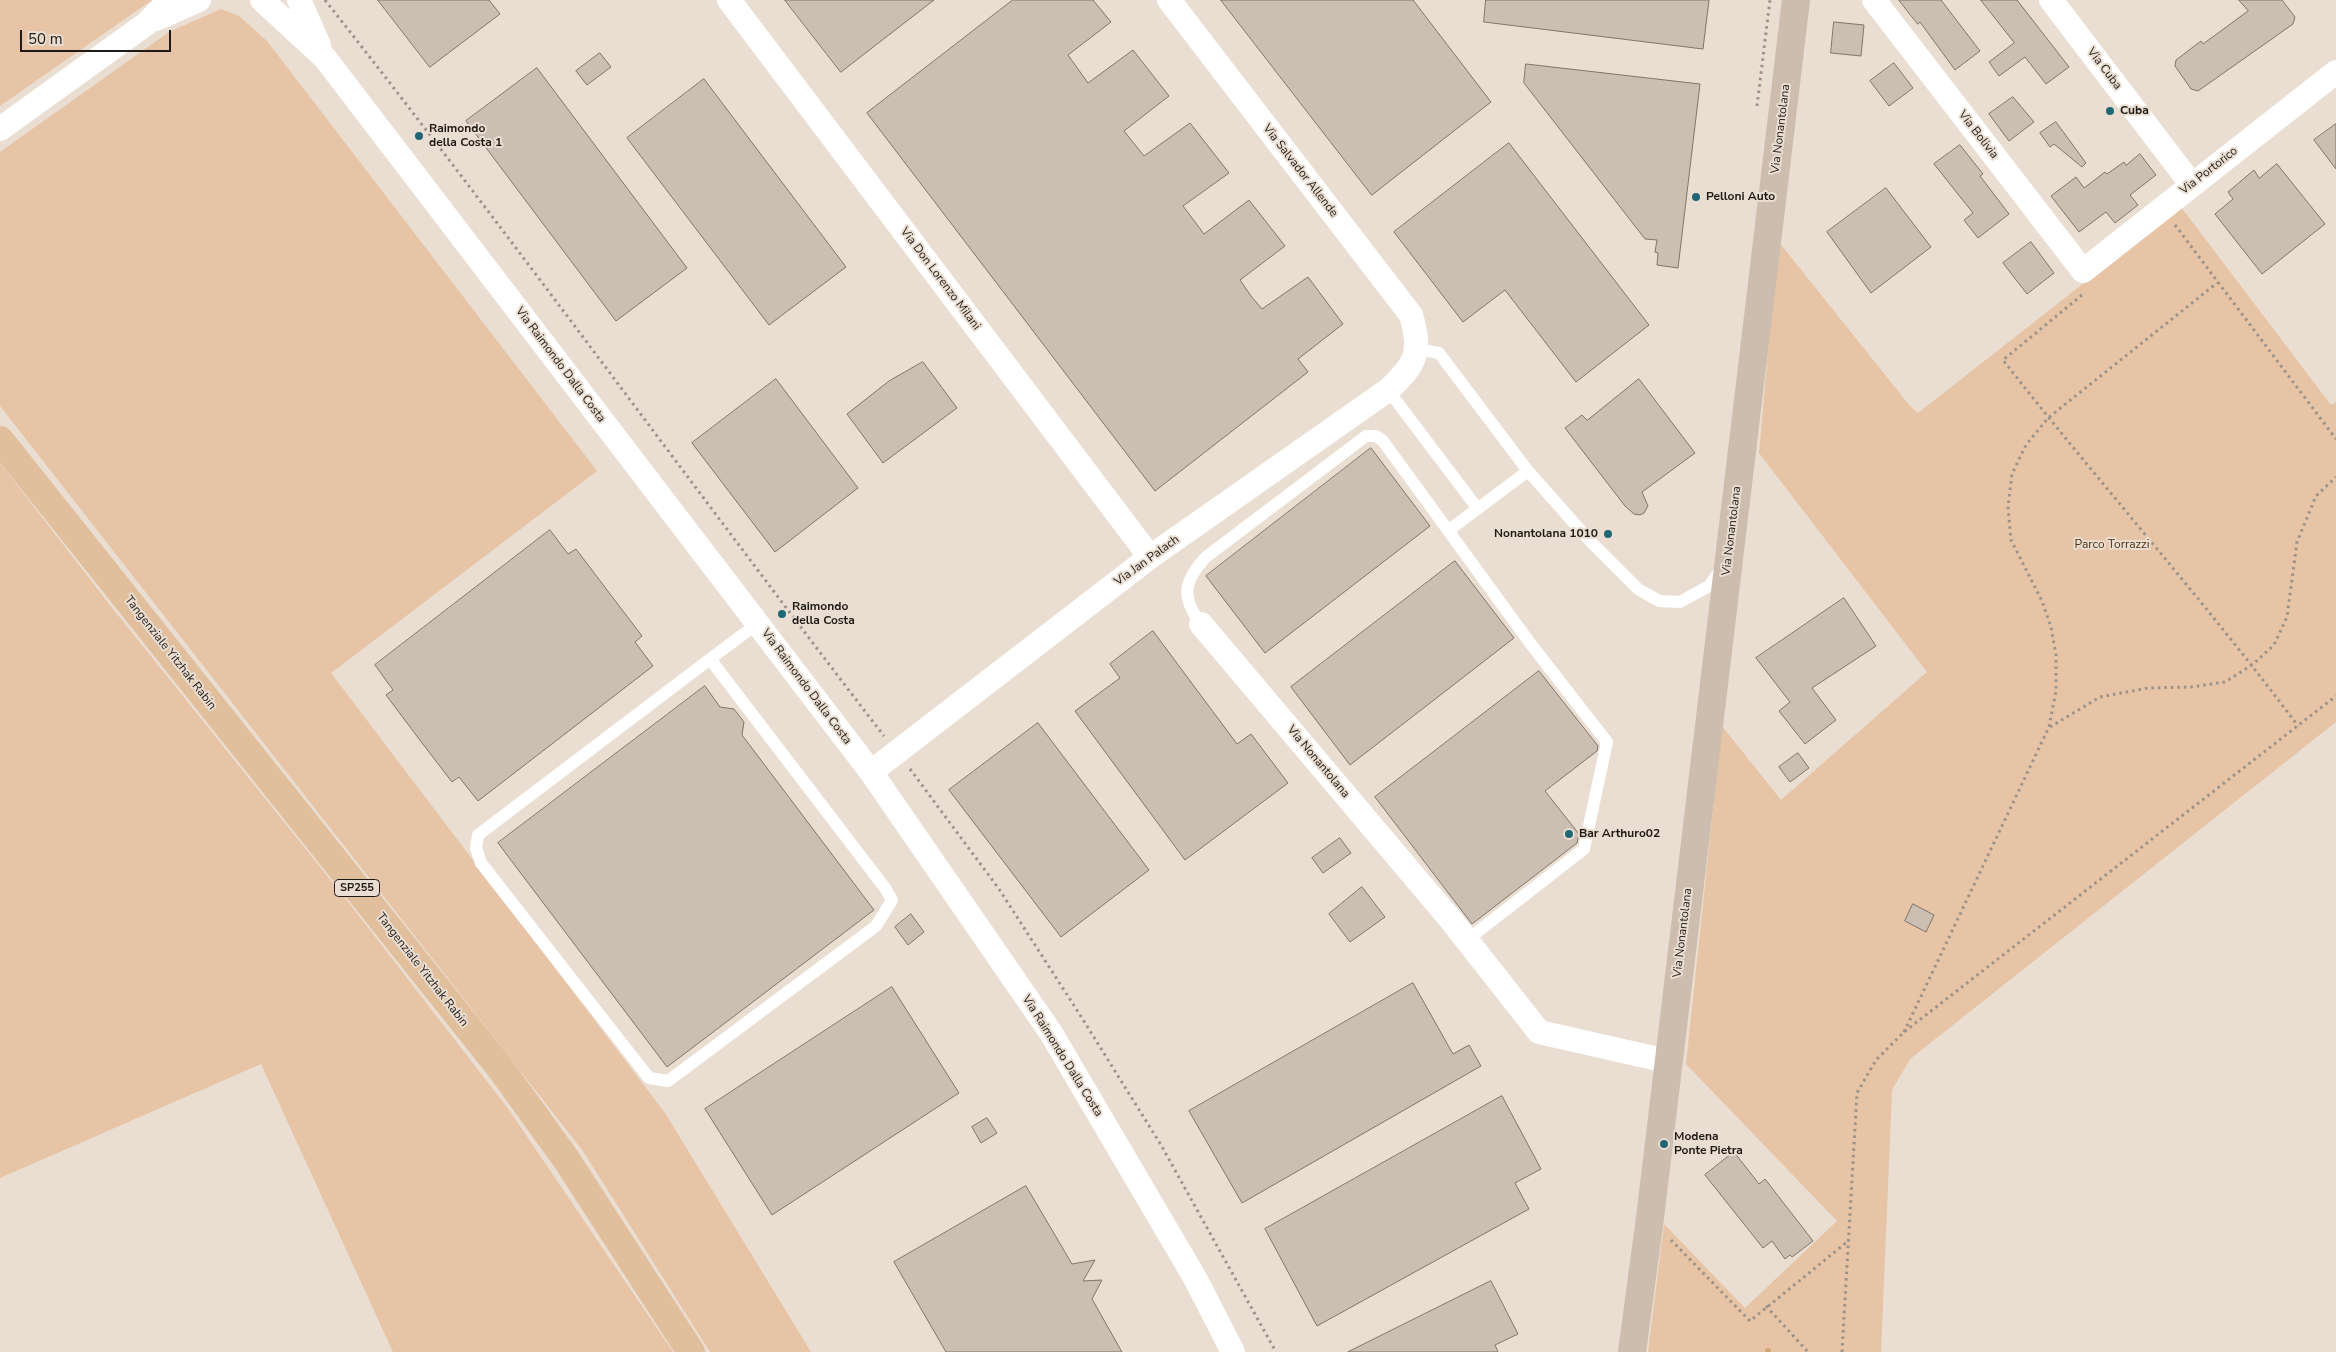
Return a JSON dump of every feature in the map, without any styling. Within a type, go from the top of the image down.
[{"type":"main road","name":"Via Nonantolana","points":[[1632,1352],[1650,1218],[1667,1061],[1796,0]]},
{"type":"main road","name":"Tangenziale Yitzhak Rabin","points":[[0,440],[501,1069],[566,1160],[691,1352]]},
{"type":"street","points":[[0,129],[146,24],[170,0]]},
{"type":"street","points":[[146,24],[199,0]]},
{"type":"street","points":[[262,0],[325,58]]},
{"type":"street","points":[[299,0],[325,58]]},
{"type":"street","name":"Via Don Lorenzo Milani","points":[[729,0],[1150,557]]},
{"type":"street","name":"Via Salvador Allende","points":[[1169,0],[1411,315],[1416,334],[1417,349]]},
{"type":"street","name":"Via Bolivia","points":[[1874,0],[2083,271]]},
{"type":"street","name":"Via Cuba","points":[[2051,0],[2192,185]]},
{"type":"street","name":"Via Raimondo Dalla Costa","points":[[325,58],[871,772],[1051,1033],[1195,1278],[1233,1352]]},
{"type":"street","name":"Via Portorico","points":[[2083,271],[2336,72]]},
{"type":"street","name":"Via Jan Palach","points":[[871,772],[1150,557],[1388,390],[1407,372],[1417,349]]},
{"type":"street","name":"Via Nonantolana","points":[[1202,624],[1467,940],[1539,1032],[1667,1061]]},
{"type":"lane","points":[[1417,349],[1439,353],[1528,471],[1590,541],[1638,589],[1659,601],[1680,602],[1709,586],[1728,560]]},
{"type":"lane","points":[[1388,390],[1478,509]]},
{"type":"lane","points":[[1202,624],[1191,611],[1186,594],[1194,571],[1206,557],[1366,436],[1376,436],[1383,441],[1530,643],[1607,742],[1584,850],[1467,940]]},
{"type":"lane","points":[[1449,530],[1528,471]]},
{"type":"lane","points":[[710,659],[885,888],[892,900],[876,926],[668,1081],[656,1081],[649,1078],[481,863],[476,848],[478,834],[710,659],[757,624]]},
{"type":"path","points":[[325,0],[407,104],[773,592],[897,752],[999,889],[1161,1145],[1276,1352]]},
{"type":"path","points":[[2162,208],[2336,439]]},
{"type":"path","points":[[1904,1032],[2049,727],[2056,691],[2056,655],[2051,627],[2042,601],[2011,540],[2008,507],[2012,474],[2026,445],[2048,418],[2217,283]]},
{"type":"path","points":[[2082,295],[2003,360],[2048,418],[2252,665],[2298,726]]},
{"type":"path","points":[[2049,727],[2100,697],[2148,688],[2191,687],[2225,682],[2252,665],[2274,645],[2287,617],[2297,542],[2316,496],[2336,477]]},
{"type":"path","points":[[1842,1352],[1857,1093],[1876,1060],[1904,1032],[2336,696]]},
{"type":"path","points":[[1650,1218],[1750,1321],[1766,1306],[1848,1241]]},
{"type":"path","points":[[1766,1306],[1808,1352]]},
{"type":"green space","points":[[0,0],[152,0],[0,106]]},
{"type":"green space","points":[[221,9],[239,16],[267,41],[597,471],[331,673],[665,1113],[811,1352],[710,1352],[583,1151],[0,406],[0,152],[169,32]]},
{"type":"green space","name":"Parco Torrazzi","points":[[2181,207],[2331,405],[2336,402],[2336,722],[1910,1059],[1892,1090],[1881,1352],[1648,1352],[1664,1224],[1745,1308],[1837,1221],[1686,1064],[1722,726],[1781,800],[1927,672],[1759,453],[1778,241],[1910,406],[1918,413]]},
{"type":"green space","points":[[0,463],[113,609],[349,903],[509,1110],[673,1352],[393,1352],[261,1064],[0,1178]]},
{"type":"building","points":[[378,0],[489,0],[500,14],[430,67]]},
{"type":"building","points":[[785,0],[934,0],[841,72]]},
{"type":"building","points":[[1013,0],[1093,0],[1111,22],[1068,55],[1088,83],[1133,50],[1169,96],[1124,131],[1144,156],[1190,123],[1229,173],[1183,206],[1204,234],[1249,200],[1285,246],[1240,280],[1251,296],[1262,309],[1308,277],[1343,324],[1298,359],[1308,372],[1155,491],[867,113]]},
{"type":"building","points":[[1221,0],[1413,0],[1491,102],[1372,195]]},
{"type":"building","points":[[1486,0],[1709,0],[1703,49],[1484,22]]},
{"type":"building","points":[[1899,0],[1941,0],[1980,51],[1955,70],[1920,22],[1918,24]]},
{"type":"building","points":[[1981,0],[2017,0],[2069,67],[2046,84],[2025,57],[1999,76],[1989,62],[2014,43]]},
{"type":"building","points":[[2239,0],[2282,0],[2295,17],[2293,24],[2198,91],[2191,89],[2175,66],[2176,60],[2201,41],[2203,44],[2248,11]]},
{"type":"building","points":[[1834,22],[1864,25],[1861,56],[1831,53]]},
{"type":"building","points":[[600,53],[611,67],[587,85],[576,71]]},
{"type":"building","points":[[1894,63],[1913,88],[1889,106],[1870,81]]},
{"type":"building","points":[[1526,64],[1700,84],[1678,268],[1657,265],[1658,253],[1655,252],[1657,240],[1645,239],[1524,83]]},
{"type":"building","points":[[537,68],[687,268],[616,321],[466,121]]},
{"type":"building","points":[[704,79],[846,267],[769,325],[627,138]]},
{"type":"building","points":[[2013,97],[2034,122],[2009,141],[1989,114]]},
{"type":"building","points":[[2056,122],[2086,163],[2082,167],[2054,144],[2050,147],[2040,133]]},
{"type":"building","points":[[2336,124],[2336,169],[2314,140]]},
{"type":"building","points":[[1509,143],[1649,325],[1576,382],[1505,290],[1463,322],[1394,232]]},
{"type":"building","points":[[1960,145],[1983,174],[1980,176],[2009,214],[1978,238],[1964,220],[1973,213],[1934,164]]},
{"type":"building","points":[[2140,154],[2156,175],[2130,195],[2138,205],[2115,223],[2106,212],[2079,232],[2051,196],[2076,177],[2084,188],[2105,172],[2107,174],[2124,162],[2126,165]]},
{"type":"building","points":[[2277,164],[2325,224],[2262,274],[2215,214],[2233,199],[2228,192],[2254,170],[2259,178]]},
{"type":"building","points":[[1886,188],[1931,247],[1871,293],[1827,232]]},
{"type":"building","points":[[2031,242],[2054,273],[2027,294],[2003,263]]},
{"type":"building","points":[[923,362],[957,408],[883,463],[847,414],[889,381]]},
{"type":"building","points":[[776,379],[858,488],[775,552],[692,443]]},
{"type":"building","points":[[1639,379],[1695,453],[1642,492],[1648,506],[1644,513],[1640,515],[1634,514],[1625,506],[1565,428],[1582,415],[1587,420]]},
{"type":"building","points":[[1371,448],[1430,526],[1265,653],[1206,576]]},
{"type":"building","points":[[550,530],[568,554],[576,549],[642,636],[635,642],[653,666],[478,801],[459,777],[452,782],[419,739],[386,695],[393,690],[375,665]]},
{"type":"building","points":[[1455,561],[1514,638],[1350,765],[1291,687]]},
{"type":"building","points":[[1844,598],[1876,646],[1812,688],[1836,720],[1805,744],[1779,711],[1790,702],[1756,658]]},
{"type":"building","points":[[1153,631],[1237,744],[1251,734],[1288,783],[1185,860],[1075,711],[1120,678],[1110,664]]},
{"type":"building","points":[[1539,671],[1598,746],[1597,751],[1545,791],[1579,834],[1577,843],[1472,924],[1375,797]]},
{"type":"building","points":[[705,686],[720,707],[734,709],[744,722],[742,735],[874,910],[667,1067],[498,843]]},
{"type":"building","points":[[1038,723],[1149,870],[1061,937],[949,790]]},
{"type":"building","points":[[1798,753],[1809,768],[1790,782],[1779,767]]},
{"type":"building","points":[[1340,838],[1351,853],[1323,873],[1312,858]]},
{"type":"building","points":[[1362,887],[1385,917],[1350,942],[1329,914]]},
{"type":"building","points":[[1913,904],[1934,915],[1926,932],[1905,921]]},
{"type":"building","points":[[911,914],[924,932],[908,945],[895,927]]},
{"type":"building","points":[[1413,983],[1453,1054],[1469,1045],[1481,1066],[1242,1203],[1189,1111]]},
{"type":"building","points":[[892,987],[959,1093],[772,1215],[705,1109]]},
{"type":"building","points":[[1502,1096],[1541,1169],[1515,1183],[1529,1209],[1317,1326],[1265,1229]]},
{"type":"building","points":[[987,1118],[997,1133],[981,1143],[972,1127]]},
{"type":"building","points":[[1734,1152],[1759,1184],[1765,1179],[1813,1241],[1792,1257],[1790,1255],[1785,1259],[1772,1241],[1763,1248],[1705,1175]]},
{"type":"building","points":[[1026,1186],[1072,1264],[1095,1260],[1083,1281],[1102,1280],[1092,1299],[1122,1352],[946,1352],[894,1262]]},
{"type":"building","points":[[1491,1281],[1518,1334],[1495,1345],[1498,1352],[1348,1352]]},
{"type":"place","name":"Cuba","points":[[2110,111]]},
{"type":"place","name":"Raimondo della Costa 1","points":[[419,136]]},
{"type":"place","name":"Pelloni Auto","points":[[1696,197]]},
{"type":"place","name":"Nonantolana 1010","points":[[1608,534]]},
{"type":"place","name":"Raimondo della Costa","points":[[782,614]]},
{"type":"place","name":"Bar Arthuro02","points":[[1569,834]]},
{"type":"place","name":"Modena Ponte Pietra","points":[[1664,1144]]}]
